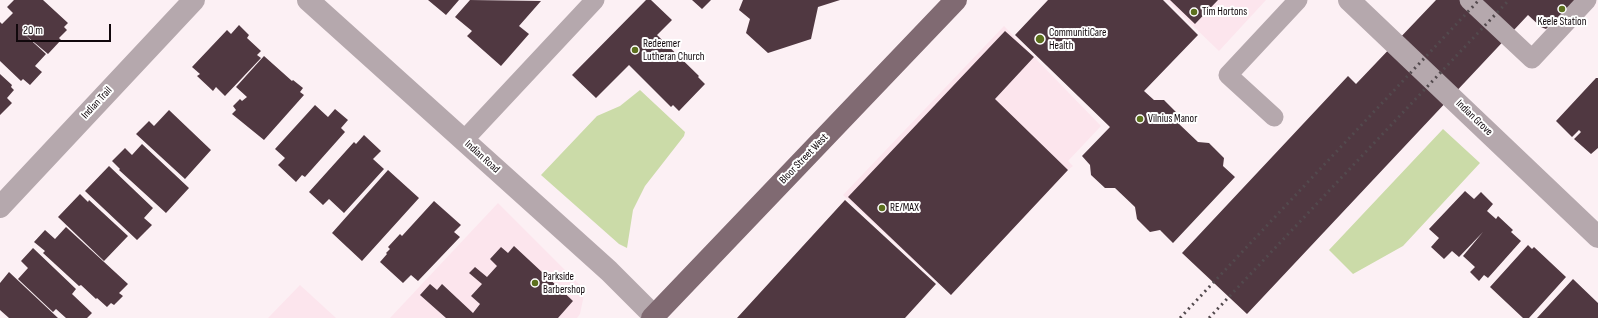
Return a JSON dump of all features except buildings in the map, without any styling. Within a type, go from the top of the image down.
[{"type":"main road","name":"Bloor Street West","points":[[653,317],[956,0]]},
{"type":"street","name":"Indian Trail","points":[[0,207],[194,0]]},
{"type":"street","name":"Indian Road","points":[[308,0],[609,271],[653,317]]},
{"type":"street","name":"Indian Grove","points":[[1349,0],[1598,237]]},
{"type":"lane","points":[[464,140],[596,0]]},
{"type":"lane","points":[[1274,117],[1228,75],[1298,0]]},
{"type":"lane","points":[[1469,0],[1532,59],[1587,0]]},
{"type":"shaded area","points":[[1166,0],[1266,0],[1219,51]]},
{"type":"shaded area","points":[[1004,26],[1101,126],[1068,161],[1073,166],[951,295],[843,195]]},
{"type":"shaded area","points":[[498,203],[585,290],[580,314],[577,318],[390,318]]},
{"type":"shaded area","points":[[300,285],[336,318],[268,318]]},
{"type":"green space","points":[[640,90],[685,132],[684,136],[645,186],[633,210],[627,248],[619,244],[541,175],[597,116],[620,106]]},
{"type":"green space","points":[[1443,129],[1480,163],[1403,246],[1353,274],[1329,250]]},
{"type":"railway","points":[[1180,318],[1479,0]]},
{"type":"railway","points":[[1209,318],[1509,0]]},
{"type":"place","name":"Keele Station","points":[[1562,9]]},
{"type":"place","name":"Tim Hortons","points":[[1194,12]]},
{"type":"place","name":"CommunitiCare Health","points":[[1040,39]]},
{"type":"place","name":"Redeemer Lutheran Church","points":[[635,50]]},
{"type":"place","name":"Vilnius Manor","points":[[1140,119]]},
{"type":"place","name":"RE/MAX","points":[[882,208]]},
{"type":"place","name":"Parkside Barbershop","points":[[535,283]]}]
